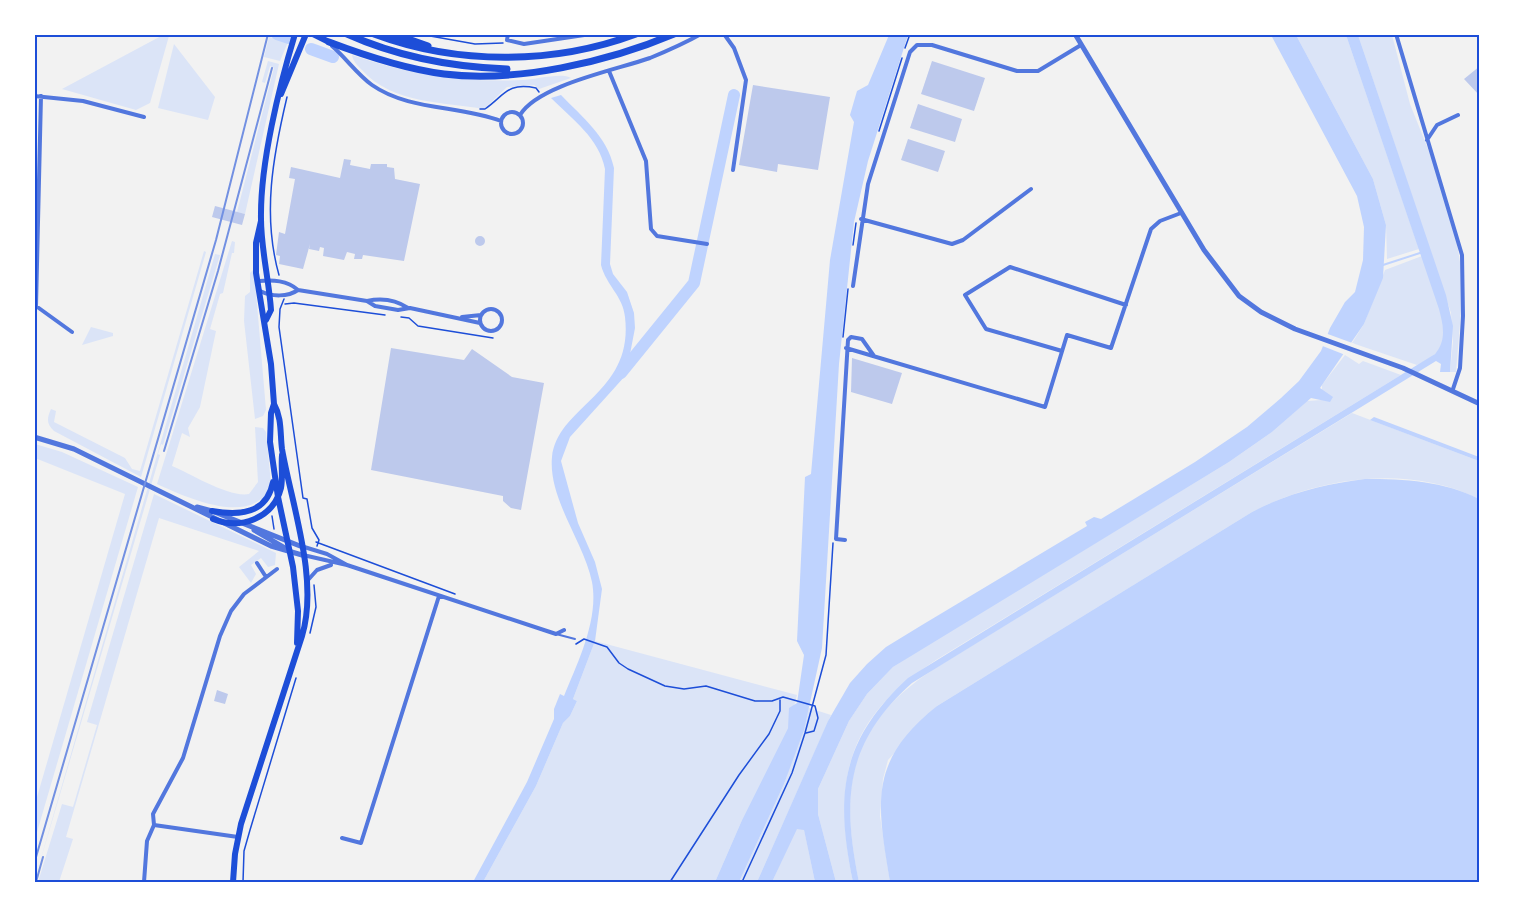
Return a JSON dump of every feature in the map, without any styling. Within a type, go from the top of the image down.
[{"type":"highway","points":[[347,34],[381,48],[427,60],[476,68],[534,70]]},
{"type":"highway","points":[[374,34],[419,48],[500,57],[544,56],[598,46],[636,34]]},
{"type":"highway","points":[[394,34],[445,52]]},
{"type":"highway","points":[[329,42],[338,48],[383,60],[444,74],[470,76],[592,62],[638,49],[674,34]]},
{"type":"main road","points":[[295,34],[284,68],[265,168],[261,221],[256,243],[261,310],[266,320],[274,404],[270,423],[273,473],[291,552],[298,603],[296,650]]},
{"type":"main road","points":[[280,97],[306,34]]},
{"type":"main road","points":[[313,34],[329,42]]},
{"type":"main road","points":[[261,221],[271,310],[266,320]]},
{"type":"main road","points":[[233,882],[238,837],[307,616],[307,584],[303,558],[283,452],[279,412],[274,404]]},
{"type":"main road","points":[[213,519],[227,524],[242,524],[265,513],[278,497],[282,482],[283,452]]},
{"type":"main road","points":[[212,511],[236,514],[255,509],[271,492],[273,473]]},
{"type":"main road","points":[[291,552],[300,546]]},
{"type":"main road","points":[[291,552],[303,558]]},
{"type":"street","points":[[507,37],[524,44],[591,34]]},
{"type":"street","points":[[338,48],[362,76],[390,95],[411,102],[486,115],[501,121],[507,133],[517,134],[523,126],[520,115],[525,106],[541,95],[651,57],[701,34]]},
{"type":"street","points":[[724,34],[734,48],[746,80],[733,170]]},
{"type":"street","points":[[1075,34],[1181,213],[1222,276],[1239,296],[1270,317],[1314,337],[1418,374],[1453,389],[1479,404]]},
{"type":"street","points":[[1396,34],[1456,228],[1462,255],[1463,316],[1460,368],[1453,389]]},
{"type":"street","points":[[853,286],[861,219],[868,184],[907,59],[917,45],[932,45],[1017,71],[1031,73],[1081,45]]},
{"type":"street","points":[[609,71],[646,161],[651,229],[657,236],[707,244]]},
{"type":"street","points":[[34,96],[83,101],[144,117]]},
{"type":"street","points":[[41,96],[36,306],[72,332]]},
{"type":"street","points":[[501,121],[510,112],[520,115]]},
{"type":"street","points":[[1427,140],[1437,125],[1458,115]]},
{"type":"street","points":[[861,219],[952,244],[963,240],[1031,189]]},
{"type":"street","points":[[846,348],[1045,407],[1067,335],[1112,348],[1151,230],[1160,221],[1181,213]]},
{"type":"street","points":[[1062,351],[986,329],[965,295],[1010,267],[1126,304]]},
{"type":"street","points":[[259,281],[268,280],[291,284],[298,290],[367,301],[385,308],[408,308],[462,317],[481,315]]},
{"type":"street","points":[[259,291],[270,295],[291,294],[298,290]]},
{"type":"street","points":[[367,301],[376,299],[399,303],[408,308]]},
{"type":"street","points":[[486,310],[494,310],[500,314],[501,321],[494,330],[484,329],[480,323],[481,315],[486,310]]},
{"type":"street","points":[[462,317],[468,322],[480,323]]},
{"type":"street","points":[[845,540],[836,539],[848,340],[857,337],[862,339],[875,357]]},
{"type":"street","points":[[34,437],[74,449],[213,519],[276,548],[291,552]]},
{"type":"street","points":[[190,506],[212,511],[300,546],[327,554],[347,566]]},
{"type":"street","points":[[242,524],[291,552]]},
{"type":"street","points":[[303,558],[347,566],[482,608],[556,634],[564,630]]},
{"type":"street","points":[[257,563],[266,577]]},
{"type":"street","points":[[307,584],[317,570],[334,564]]},
{"type":"street","points":[[144,882],[147,841],[154,825],[153,814],[183,758],[224,623],[244,594],[277,569]]},
{"type":"street","points":[[342,838],[361,843],[439,596]]},
{"type":"street","points":[[154,825],[238,837]]},
{"type":"lane","points":[[556,634],[575,639]]},
{"type":"path","points":[[418,34],[475,44],[502,44],[507,37]]},
{"type":"path","points":[[477,108],[485,110],[503,92],[515,87],[523,86],[538,91]]},
{"type":"path","points":[[279,275],[276,271],[271,239],[270,188],[278,138],[290,89]]},
{"type":"path","points":[[284,300],[280,309],[279,327],[303,498],[307,500],[317,543],[396,570],[461,597]]},
{"type":"path","points":[[284,304],[294,303],[385,315]]},
{"type":"path","points":[[401,317],[409,318],[418,326],[493,338]]},
{"type":"path","points":[[271,511],[274,535]]},
{"type":"path","points":[[742,882],[792,773],[805,733],[826,655],[834,545]]},
{"type":"path","points":[[310,634],[316,607],[315,590]]},
{"type":"path","points":[[584,639],[607,647],[619,663],[657,684],[684,689],[711,687],[755,701],[780,699],[813,706],[817,709],[818,720],[814,730],[805,733]]},
{"type":"path","points":[[243,882],[244,851],[297,675]]},
{"type":"path","points":[[670,882],[739,775],[769,734],[780,711],[780,699]]},
{"type":"shaded area","points":[[163,35],[169,36],[150,103],[136,110],[62,89]]},
{"type":"shaded area","points":[[1296,35],[1346,35],[1419,249],[1387,259],[1386,225],[1373,179]]},
{"type":"shaded area","points":[[1358,35],[1392,35],[1410,104],[1434,164],[1455,232],[1461,268],[1461,311],[1456,372],[1450,372],[1453,342],[1451,313]]},
{"type":"shaded area","points":[[269,37],[288,42],[280,61],[264,57]]},
{"type":"shaded area","points":[[174,44],[215,97],[208,120],[158,108]]},
{"type":"shaded area","points":[[352,55],[372,62],[436,76],[500,81],[555,76],[571,78],[539,89],[534,85],[507,87],[484,109],[420,100],[388,89],[374,81],[362,70]]},
{"type":"shaded area","points":[[268,61],[279,64],[245,214],[237,212],[274,68],[270,66],[265,83],[262,82]]},
{"type":"shaded area","points":[[232,241],[235,242],[234,253],[232,253],[223,293],[220,294],[210,329],[216,331],[200,407],[188,428],[190,437],[182,433],[172,466],[221,489],[249,494],[258,482],[255,427],[263,428],[266,432],[271,484],[263,500],[250,505],[224,507],[195,500],[157,484]]},
{"type":"shaded area","points":[[204,251],[206,252],[141,477],[54,431],[48,423],[49,415],[51,409],[56,411],[54,422],[125,458],[132,469],[140,471]]},
{"type":"shaded area","points":[[215,254],[220,255],[163,445],[161,444],[158,454],[160,455],[35,879]]},
{"type":"shaded area","points":[[1422,256],[1441,316],[1443,339],[1438,351],[1417,365],[1352,343],[1364,324],[1385,270]]},
{"type":"shaded area","points":[[254,269],[266,410],[263,416],[255,419],[244,321],[245,296],[250,292],[250,273]]},
{"type":"shaded area","points":[[91,327],[113,333],[113,336],[82,345]]},
{"type":"shaded area","points":[[1345,355],[1359,364],[1363,361],[1401,375],[936,660],[906,682],[882,705],[865,729],[853,754],[846,782],[844,812],[853,882],[836,882],[818,814],[818,789],[849,721],[867,694],[893,667],[1229,462],[1272,432],[1307,401],[1322,400],[1322,385]]},
{"type":"shaded area","points":[[1352,413],[1479,461],[1479,499],[1452,488],[1423,481],[1364,479],[1306,490],[1278,500],[1252,512],[937,706],[888,760],[883,779],[880,816],[890,882],[859,882],[850,817],[851,788],[857,761],[867,736],[883,713],[905,690],[934,669]]},
{"type":"shaded area","points":[[35,444],[62,452],[138,487],[35,839],[35,804],[125,494],[35,458]]},
{"type":"shaded area","points":[[154,494],[276,553],[275,565],[268,567],[261,558],[251,565],[256,574],[251,583],[239,567],[259,551],[159,518],[66,837],[73,839],[59,882],[38,882],[62,804],[73,807],[97,725],[87,722]]},
{"type":"shaded area","points":[[595,641],[797,695],[788,728],[742,820],[715,882],[483,882],[536,786],[563,723],[570,716],[577,701],[573,699]]},
{"type":"shaded area","points":[[809,708],[831,715],[757,882],[739,882],[784,784]]},
{"type":"shaded area","points":[[796,829],[804,829],[815,882],[772,882]]},
{"type":"water","points":[[889,35],[908,35],[868,161],[854,222],[839,364],[822,648],[804,730],[784,784],[739,882],[715,882],[742,820],[788,728],[789,708],[797,703],[804,655],[797,641],[805,477],[811,474],[830,260],[854,122],[850,115],[857,91],[868,85]]},
{"type":"water","points":[[1271,35],[1296,35],[1373,179],[1386,225],[1383,278],[1364,324],[1320,388],[1333,397],[1330,402],[1311,398],[1272,432],[1229,462],[893,667],[867,694],[849,721],[818,789],[818,814],[836,882],[815,882],[804,830],[797,829],[772,882],[757,882],[828,721],[850,683],[867,664],[886,647],[1087,526],[1085,522],[1094,517],[1101,519],[1195,462],[1247,427],[1299,381],[1321,351],[1330,328],[1345,302],[1355,292],[1363,260],[1364,227],[1357,196]]},
{"type":"water","points":[[1346,35],[1358,35],[1446,295],[1453,326],[1450,372],[1440,372],[1441,364],[1436,361],[912,683],[890,705],[873,728],[861,750],[854,774],[851,798],[851,824],[859,882],[853,882],[844,822],[848,771],[856,747],[868,724],[885,701],[908,678],[1435,354],[1439,349],[1443,332],[1439,309]]},
{"type":"water","points":[[561,95],[593,128],[611,157],[614,168],[610,264],[613,274],[627,292],[634,313],[635,328],[626,375],[570,437],[561,461],[578,523],[595,562],[602,589],[595,641],[573,699],[577,701],[570,716],[563,723],[536,786],[483,882],[473,882],[527,782],[554,719],[554,709],[560,694],[564,696],[586,640],[593,611],[592,582],[588,567],[555,489],[552,457],[557,439],[567,424],[607,381],[618,364],[625,343],[624,310],[601,265],[605,169],[602,158],[591,139],[551,98]]},
{"type":"water","points":[[1374,417],[1479,457],[1479,461],[1370,420]]},
{"type":"water","points":[[1365,479],[1424,482],[1452,488],[1479,499],[1479,882],[890,882],[881,806],[888,765],[915,726],[937,706],[1252,512],[1307,490]]},
{"type":"pier","points":[[1325,333],[1355,344],[1348,356],[1320,345]]},
{"type":"building","points":[[932,61],[985,78],[974,111],[921,94]]},
{"type":"building","points":[[1480,66],[1480,96],[1464,79]]},
{"type":"building","points":[[753,85],[830,97],[818,170],[778,164],[777,172],[739,165]]},
{"type":"building","points":[[918,104],[962,119],[955,142],[910,128]]},
{"type":"building","points":[[908,139],[945,151],[938,172],[901,160]]},
{"type":"building","points":[[344,159],[351,160],[350,165],[370,169],[371,164],[387,164],[387,167],[394,168],[395,179],[420,184],[404,261],[363,255],[362,259],[354,259],[355,254],[347,252],[344,260],[323,256],[324,248],[320,247],[319,251],[309,249],[310,244],[303,269],[279,264],[280,256],[276,255],[279,232],[285,234],[295,179],[289,178],[291,167],[340,178]]},
{"type":"building","points":[[215,206],[245,214],[242,225],[212,217]]},
{"type":"building","points":[[480,236],[485,241],[480,246],[475,241]]},
{"type":"building","points":[[391,348],[464,360],[472,349],[512,377],[544,383],[521,510],[511,508],[503,501],[503,496],[371,470]]},
{"type":"building","points":[[852,358],[902,373],[892,404],[851,392]]},
{"type":"building","points":[[217,690],[228,694],[225,704],[214,701]]},
{"type":"waterway","points":[[277,34],[289,38]]},
{"type":"waterway","points":[[311,49],[333,57]]},
{"type":"waterway","points":[[621,373],[694,283],[734,95]]},
{"type":"waterway","points":[[1383,265],[1423,252]]},
{"type":"railway","points":[[34,864],[216,240],[268,34]]},
{"type":"railway","points":[[164,451],[218,271],[272,68]]},
{"type":"railway","points":[[36,882],[43,857]]}]
